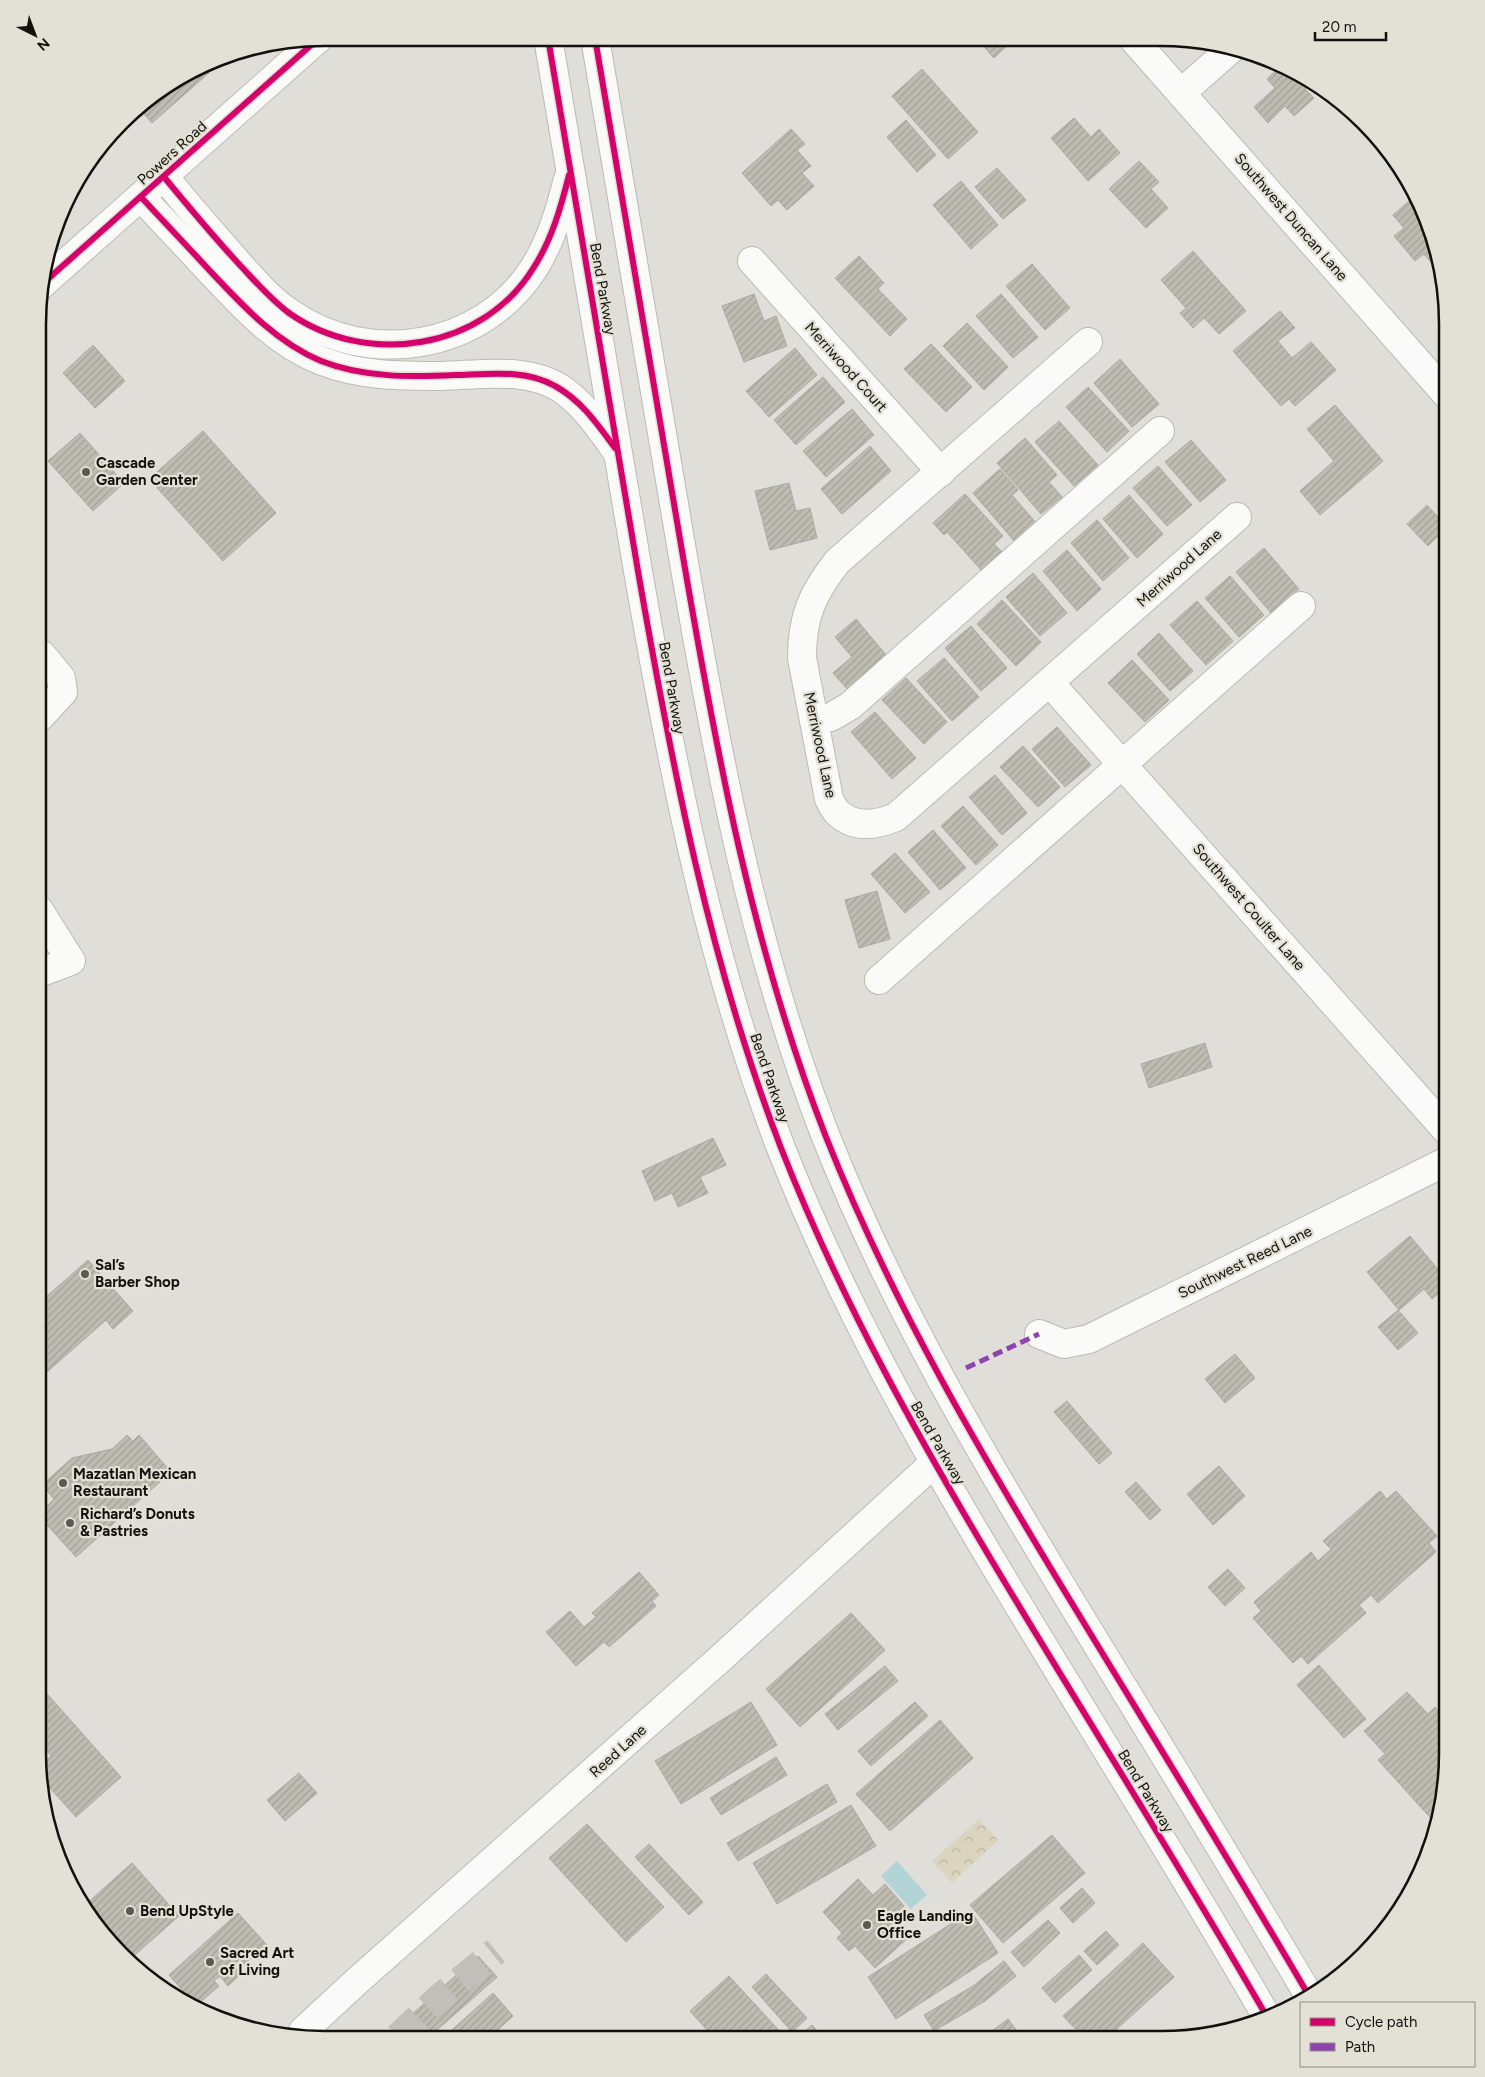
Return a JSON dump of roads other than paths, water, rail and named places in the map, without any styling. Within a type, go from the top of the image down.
[{"type":"main road","name":"Bend Parkway","points":[[549,46],[617,452],[676,777],[704,904],[740,1030],[782,1152],[818,1234],[871,1344],[934,1463],[1263,2012]]},
{"type":"main road","points":[[596,46],[703,672],[728,800],[748,891],[771,974],[811,1097],[878,1255],[960,1414],[1037,1546],[1305,1990]]},
{"type":"main road","name":"Southwest Duncan Lane","points":[[1139,46],[1439,384]]},
{"type":"main road","name":"Powers Road","points":[[51,276],[309,47]]},
{"type":"main road","points":[[1182,93],[1225,54]]},
{"type":"main road","points":[[164,177],[265,292],[289,313],[312,327],[337,337],[364,343],[393,345],[422,343],[455,334],[484,318],[512,295],[535,267],[547,244],[570,170]]},
{"type":"main road","points":[[141,197],[250,313],[276,335],[308,355],[348,370],[377,374],[408,376],[510,374],[538,378],[572,397],[594,421],[617,452]]},
{"type":"main road","name":"Merriwood Court","points":[[752,261],[941,472]]},
{"type":"main road","name":"Merriwood Lane","points":[[1088,342],[837,562],[820,584],[809,610],[802,637],[802,658],[829,799],[837,812],[850,821],[866,825],[882,823],[896,817],[1236,517]]},
{"type":"main road","points":[[814,720],[831,717],[850,706],[1160,430]]},
{"type":"main road","points":[[879,980],[1301,606]]},
{"type":"main road","points":[[46,660],[61,678],[63,692],[46,710]]},
{"type":"main road","name":"Southwest Coulter Lane","points":[[1050,683],[1123,763],[1439,1123]]},
{"type":"main road","points":[[46,921],[70,960],[46,969]]},
{"type":"main road","name":"Southwest Reed Lane","points":[[1039,1334],[1064,1344],[1089,1339],[1439,1165]]},
{"type":"main road","name":"Reed Lane","points":[[303,2030],[721,1658],[934,1463]]},
{"type":"water","points":[[897,1861],[927,1895],[911,1909],[881,1876]]},
{"type":"tunnel","points":[[404,2031],[439,1998],[496,1951]]},
{"type":"place","name":"Cascade Garden Center","points":[[86,472]]},
{"type":"place","name":"Sal’s Barber Shop","points":[[85,1274]]},
{"type":"place","name":"Mazatlan Mexican Restaurant","points":[[63,1483]]},
{"type":"place","name":"Richard’s Donuts & Pastries","points":[[70,1523]]},
{"type":"place","name":"Bend UpStyle","points":[[130,1911]]},
{"type":"place","name":"Eagle Landing Office","points":[[867,1925]]},
{"type":"place","name":"Sacred Art of Living","points":[[210,1962]]}]
